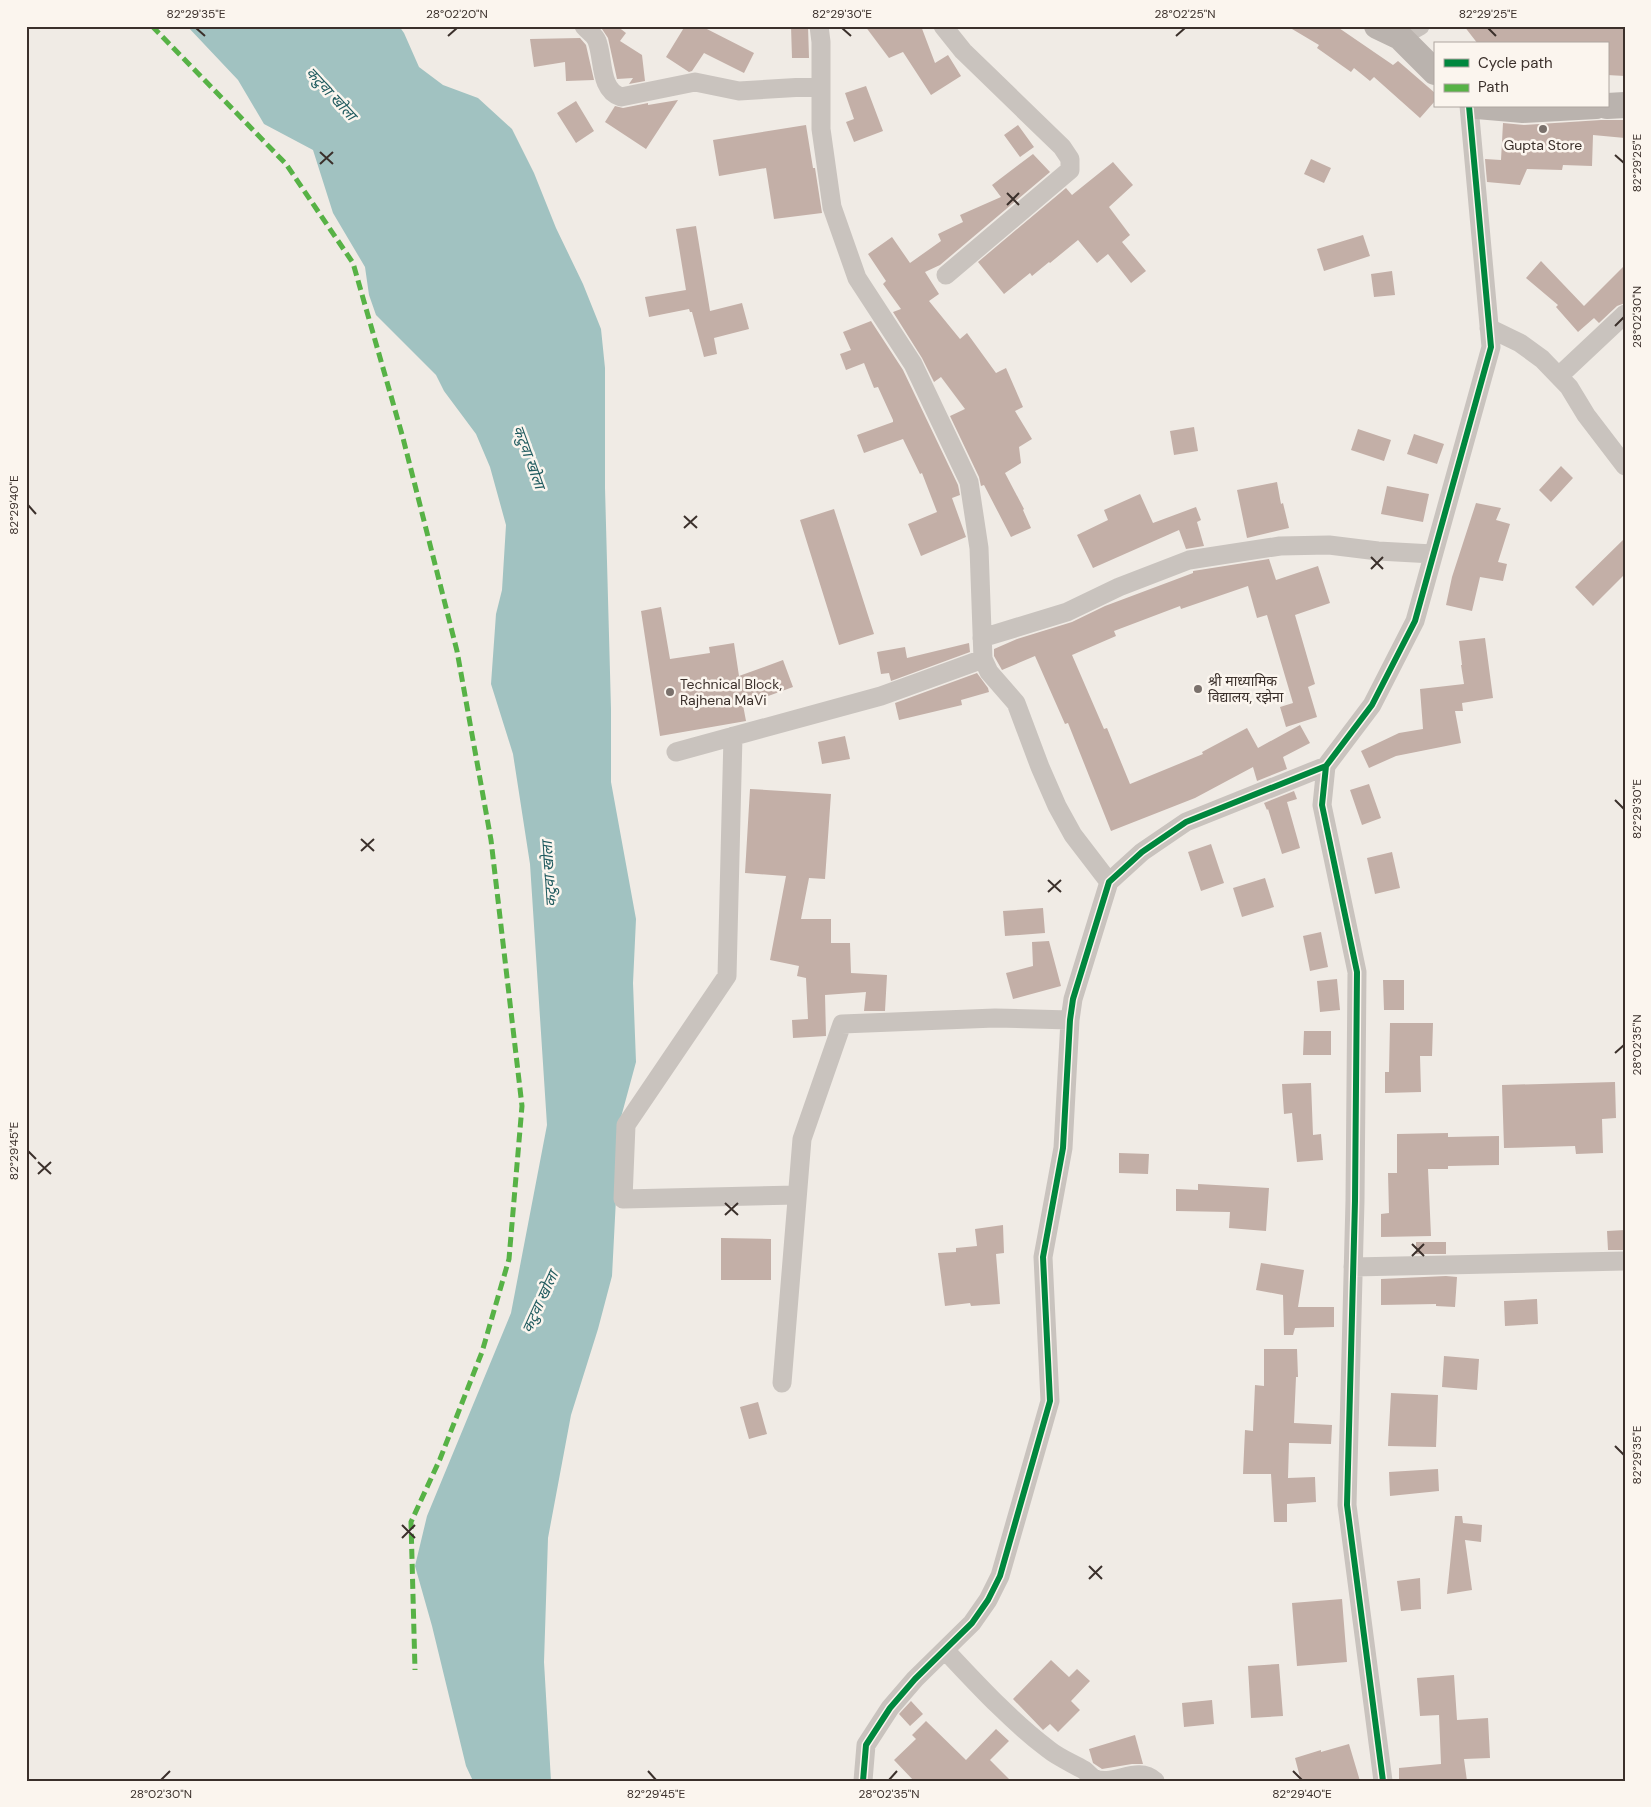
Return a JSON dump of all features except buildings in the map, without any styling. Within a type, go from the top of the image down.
[{"type":"street","points":[[584,26],[597,39],[606,83],[615,95],[621,97],[695,82],[739,91],[821,86]]},
{"type":"street","points":[[819,26],[821,42],[821,129],[832,207],[857,278],[913,364],[969,482],[979,548],[983,659],[989,672],[1016,703],[1040,767],[1073,835],[1109,882]]},
{"type":"street","points":[[943,26],[962,51],[1062,147],[1070,159],[1070,170],[946,276]]},
{"type":"street","points":[[1399,30],[1434,71]]},
{"type":"street","points":[[1608,106],[1625,105]]},
{"type":"street","points":[[1383,1781],[1347,1505],[1356,1201],[1357,972],[1322,805],[1326,766],[1372,705],[1415,620],[1490,337],[1469,108]]},
{"type":"street","points":[[1500,108],[1523,110],[1560,108]]},
{"type":"street","points":[[1564,382],[1625,314]]},
{"type":"street","points":[[1490,337],[1520,343],[1542,359],[1564,382],[1586,415],[1625,466]]},
{"type":"street","points":[[982,638],[1067,612],[1119,587],[1189,560],[1280,546],[1329,545],[1378,551],[1433,554]]},
{"type":"street","points":[[676,752],[881,696],[983,659]]},
{"type":"street","points":[[733,736],[727,976],[626,1125],[623,1199],[797,1195]]},
{"type":"street","points":[[863,1781],[866,1746],[890,1708],[915,1679],[972,1624],[988,1600],[1000,1576],[1050,1401],[1044,1257],[1063,1148],[1070,1020],[1073,1000],[1109,882],[1142,852],[1186,822],[1326,766]]},
{"type":"street","points":[[782,1383],[802,1139],[842,1024],[995,1018],[1070,1020]]},
{"type":"street","points":[[1353,1267],[1625,1261]]},
{"type":"street","points":[[946,1651],[1004,1712],[1049,1751],[1093,1778],[1108,1780],[1142,1774],[1156,1781]]},
{"type":"water","name":"कटुवा खोला","points":[[187,26],[399,26],[419,67],[443,85],[478,98],[512,129],[534,173],[601,329],[605,368],[605,488],[611,782],[636,919],[633,983],[636,1062],[620,1121],[612,1276],[598,1329],[571,1415],[548,1538],[544,1662],[551,1781],[473,1781],[466,1766],[432,1626],[415,1566],[427,1516],[511,1313],[547,1125],[530,864],[513,754],[491,684],[496,614],[502,590],[506,525],[490,467],[476,434],[444,391],[436,375],[376,315],[369,295],[365,267],[333,213],[313,150],[264,124],[238,80]]},
{"type":"marked path","points":[[152,26],[286,164],[353,263],[403,438],[457,651],[491,840],[522,1106],[509,1259],[482,1352],[440,1459],[411,1522],[415,1670]]},
{"type":"cycle path","points":[[1383,1781],[1347,1505],[1355,1201],[1357,972],[1322,805],[1326,766],[1372,705],[1415,621],[1491,347],[1469,108]]},
{"type":"cycle path","points":[[863,1781],[866,1745],[890,1708],[915,1679],[972,1623],[988,1600],[1000,1576],[1050,1401],[1043,1257],[1063,1148],[1070,1020],[1073,999],[1109,882],[1142,852],[1186,822],[1326,766]]},
{"type":"place","name":"Gupta Store","points":[[1543,129]]},
{"type":"place","name":"श्री माध्यामिक विद्यालय, रझेना","points":[[1198,689]]},
{"type":"place","name":"Technical Block, Rajhena MaVi","points":[[670,692]]}]
